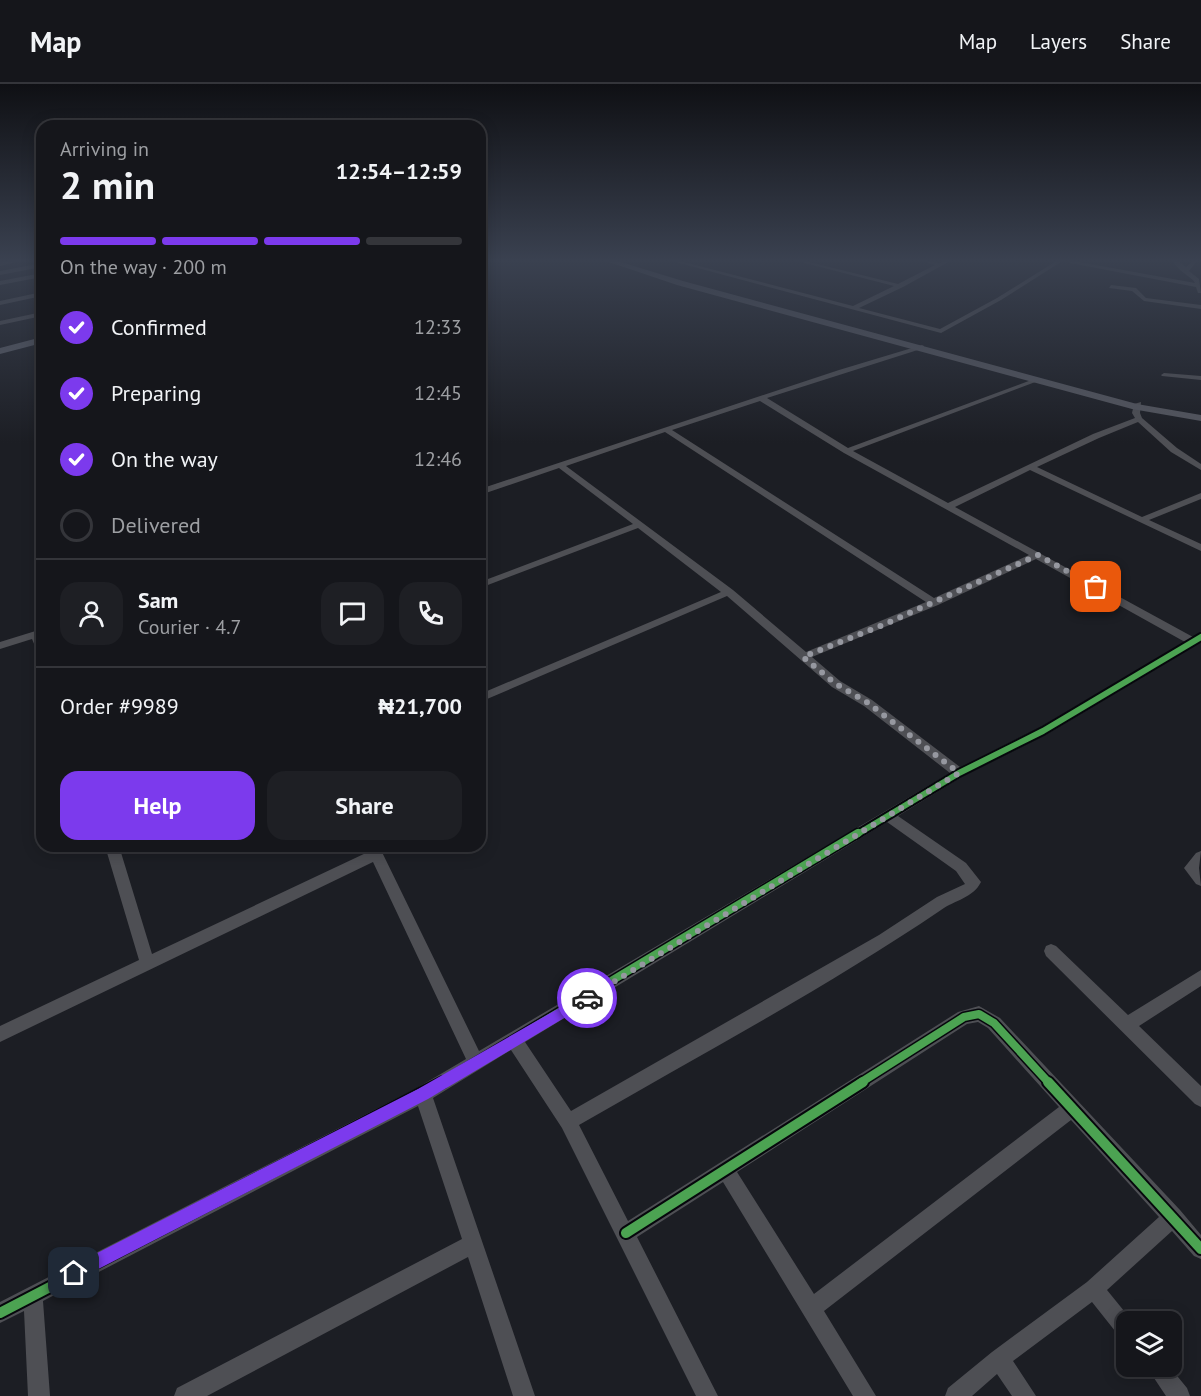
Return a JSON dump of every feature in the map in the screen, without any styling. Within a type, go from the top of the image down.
[{"type":"main road","points":[[824,321],[1036,380],[1137,405],[1201,417]]},
{"type":"main road","points":[[0,351],[36,342]]},
{"type":"main road","points":[[0,357],[36,348]]},
{"type":"main road","points":[[921,348],[1137,405]]},
{"type":"street","points":[[904,321],[941,331],[959,321]]},
{"type":"street","points":[[486,490],[852,367],[921,348]]},
{"type":"street","points":[[1164,375],[1201,378]]},
{"type":"street","points":[[847,451],[1036,380]]},
{"type":"street","points":[[760,398],[847,451],[947,507],[1198,639]]},
{"type":"street","points":[[1137,405],[1139,419],[1174,450],[1201,468]]},
{"type":"street","points":[[947,507],[1139,419]]},
{"type":"street","points":[[667,430],[934,603]]},
{"type":"street","points":[[561,466],[729,592],[836,684],[868,703],[959,773]]},
{"type":"street","points":[[1030,467],[1201,548]]},
{"type":"street","points":[[1142,520],[1201,496]]},
{"type":"street","points":[[486,583],[639,525]]},
{"type":"street","points":[[803,657],[934,603],[1038,555]]},
{"type":"street","points":[[486,695],[729,592]]},
{"type":"street","points":[[0,646],[36,634]]},
{"type":"street","points":[[0,1314],[33,1294],[423,1094],[959,773],[1043,731],[1198,639]]},
{"type":"street","points":[[568,1122],[884,940],[942,901],[970,888],[974,882],[961,867],[888,816]]},
{"type":"street","points":[[114,852],[147,963]]},
{"type":"street","points":[[0,1034],[370,852]]},
{"type":"street","points":[[375,852],[477,1063]]},
{"type":"street","points":[[1201,857],[1191,868],[1201,880]]},
{"type":"street","points":[[1051,951],[1201,1098]]},
{"type":"street","points":[[1127,1025],[1201,977]]},
{"type":"street","points":[[626,1233],[964,1017],[979,1014],[994,1023],[1201,1249]]},
{"type":"street","points":[[515,1041],[568,1122],[707,1396]]},
{"type":"street","points":[[423,1094],[524,1396]]},
{"type":"street","points":[[812,1308],[1072,1108]]},
{"type":"street","points":[[725,1169],[865,1396]]},
{"type":"street","points":[[956,1396],[999,1359],[1094,1289],[1173,1217]]},
{"type":"street","points":[[185,1396],[473,1244]]},
{"type":"street","points":[[1094,1289],[1116,1316]]},
{"type":"street","points":[[33,1294],[39,1396]]},
{"type":"street","points":[[999,1359],[1025,1396]]},
{"type":"street","points":[[1164,1377],[1179,1396]]},
{"type":"cycle path","points":[[0,1313],[423,1094],[959,773],[1043,731],[1201,637]]},
{"type":"cycle path","points":[[626,1233],[964,1017],[979,1014],[994,1023],[1201,1249]]},
{"type":"way so far","points":[[587,998],[959,773],[868,703],[836,684],[803,657],[883,625],[1038,555],[1096,587]]},
{"type":"route","points":[[74,1273],[423,1094],[587,998]]}]
